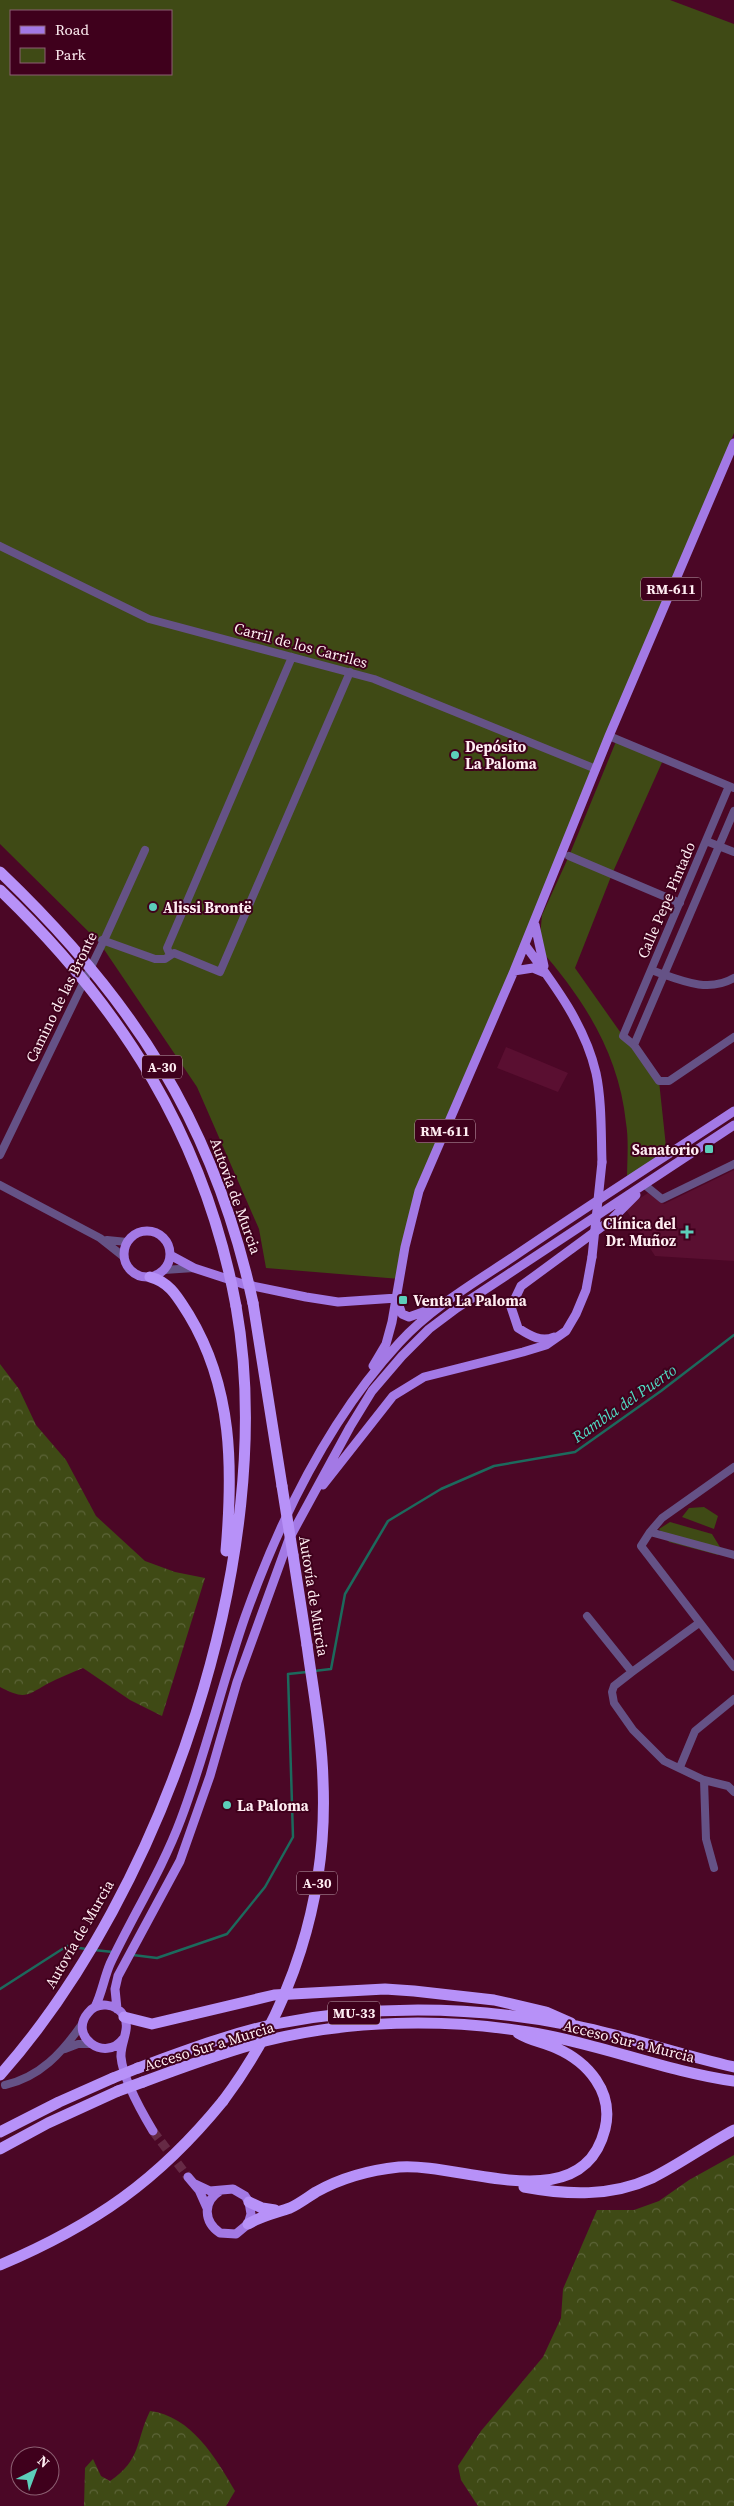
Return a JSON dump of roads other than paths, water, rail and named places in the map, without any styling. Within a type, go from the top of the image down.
[{"type":"highway","name":"Autovía de Murcia","points":[[0,872],[86,960],[128,1015],[166,1074],[203,1146],[219,1185],[241,1252],[253,1303],[307,1645],[323,1779],[323,1834],[316,1892],[304,1943],[281,2004],[258,2049],[223,2101],[167,2163],[120,2201],[69,2233],[0,2265]]},
{"type":"highway","name":"Autovía de Murcia","points":[[0,890],[57,947],[98,996],[154,1080],[191,1151],[220,1234],[236,1306],[244,1390],[245,1427],[237,1524],[214,1649],[197,1709],[177,1767],[152,1830],[118,1901],[83,1963],[3,2080]]},
{"type":"highway","points":[[150,1277],[166,1283],[173,1291],[194,1324],[208,1353],[222,1394],[231,1454],[227,1539],[219,1606],[197,1704],[177,1767]]},
{"type":"highway","points":[[121,2013],[152,2024],[274,1995],[385,1990],[414,1991],[494,2000],[557,2015],[577,2026]]},
{"type":"highway","name":"Acceso Sur a Murcia","points":[[0,2132],[59,2102],[138,2068],[274,2025],[381,2010],[462,2010],[526,2017],[577,2026],[734,2067]]},
{"type":"highway","name":"Acceso Sur a Murcia","points":[[0,2150],[48,2123],[118,2091],[260,2043],[327,2031],[420,2023],[462,2024],[514,2030],[564,2040],[689,2072],[734,2081]]},
{"type":"highway","points":[[248,2224],[280,2210],[290,2208],[332,2184],[364,2173],[418,2167],[519,2181],[553,2180],[580,2168],[593,2155],[603,2136],[606,2113],[600,2086],[594,2076],[577,2059],[566,2053],[531,2041],[514,2030]]},
{"type":"highway","points":[[459,2172],[525,2187],[565,2193],[608,2191],[650,2179],[734,2130]]},
{"type":"highway","points":[[249,2202],[262,2208],[280,2210]]},
{"type":"main road","name":"RM-611","points":[[353,1398],[386,1344],[404,1247],[420,1191],[535,923],[609,736],[734,443]]},
{"type":"main road","points":[[535,923],[538,948],[546,974]]},
{"type":"main road","points":[[308,1504],[393,1396],[424,1377],[546,1345],[566,1331],[576,1314],[586,1290],[592,1257],[602,1162],[596,1074],[585,1038],[566,1003],[525,945]]},
{"type":"main road","points":[[514,971],[533,968],[546,974]]},
{"type":"main road","points":[[122,2064],[103,2049],[90,2044],[84,2035],[82,2024],[86,2014],[95,2007],[101,1995],[108,1967],[164,1858],[181,1820],[244,1619],[270,1550],[311,1471],[353,1398],[401,1340],[442,1305],[627,1180],[734,1111]]},
{"type":"main road","points":[[153,2131],[138,2104],[122,2064],[123,2039],[127,2026],[121,2013],[115,1989],[124,1965],[180,1861],[210,1776],[237,1682],[275,1573],[289,1540],[350,1427],[372,1391],[402,1356],[429,1329],[734,1125]]},
{"type":"main road","points":[[566,1331],[548,1339],[532,1337],[518,1328],[511,1307],[521,1286],[611,1220],[660,1174]]},
{"type":"main road","points":[[140,1232],[156,1232],[168,1244],[170,1255],[164,1270],[150,1277],[133,1272],[124,1257],[127,1242],[140,1232]]},
{"type":"main road","points":[[170,1255],[194,1268],[243,1284],[322,1300],[354,1302],[386,1297],[396,1298],[402,1314],[405,1316],[412,1317],[442,1305]]},
{"type":"main road","points":[[95,2007],[108,2005],[121,2013]]},
{"type":"main road","points":[[103,2049],[113,2048],[123,2039]]},
{"type":"main road","points":[[191,2180],[210,2190],[220,2191],[233,2189],[245,2196],[249,2202],[251,2214],[248,2224],[236,2234],[220,2233],[209,2221],[207,2208],[191,2180]]},
{"type":"main road","points":[[207,2208],[212,2198],[220,2191]]},
{"type":"street","name":"Carril de los Carriles","points":[[0,546],[149,619],[374,679],[596,769]]},
{"type":"street","points":[[170,955],[167,948],[292,657]]},
{"type":"street","points":[[102,940],[155,959],[165,959],[174,953],[220,972],[350,672]]},
{"type":"street","points":[[609,736],[732,787]]},
{"type":"street","name":"Calle Pepe Pintado","points":[[732,787],[706,841],[623,1036],[634,1045],[734,811]]},
{"type":"street","name":"Calle Pepe Pintado","points":[[706,841],[720,846]]},
{"type":"street","points":[[720,846],[734,852]]},
{"type":"street","name":"Camino de las Bronte","points":[[0,1155],[145,850]]},
{"type":"street","points":[[569,856],[680,903]]},
{"type":"street","name":"Calle Pepe Pintado","points":[[651,970],[665,975]]},
{"type":"street","points":[[665,975],[687,984],[712,985],[734,978]]},
{"type":"street","points":[[634,1045],[659,1080],[669,1081],[734,1037]]},
{"type":"street","points":[[646,1186],[662,1199],[734,1164]]},
{"type":"street","points":[[0,1186],[30,1199],[100,1238],[124,1257]]},
{"type":"street","points":[[100,1238],[127,1242]]},
{"type":"street","points":[[164,1270],[194,1268]]},
{"type":"street","points":[[732,1661],[700,1624],[641,1546],[662,1518],[734,1467]]},
{"type":"street","points":[[650,1532],[734,1555]]},
{"type":"street","points":[[587,1616],[632,1672]]},
{"type":"street","points":[[700,1624],[614,1686],[612,1692],[614,1703],[649,1748],[664,1761],[704,1780],[728,1786],[734,1792]]},
{"type":"street","points":[[680,1767],[695,1731],[734,1699]]},
{"type":"street","points":[[704,1780],[706,1839],[714,1868]]},
{"type":"street","points":[[3,2080],[30,2077],[41,2070],[62,2050],[82,2024]]},
{"type":"street","points":[[62,2050],[78,2044],[90,2044]]},
{"type":"waterway","name":"Rambla del Puerto","points":[[314,1671],[331,1669],[345,1594],[388,1521],[441,1489],[494,1466],[575,1452],[661,1391],[734,1335]]},
{"type":"waterway","name":"Rambla del Puerto","points":[[133,1955],[157,1958],[227,1934],[265,1887],[293,1837],[288,1674],[307,1672]]},
{"type":"waterway","name":"Rambla del Puerto","points":[[0,1989],[67,1946],[86,1949]]},
{"type":"waterway","name":"Rambla del Puerto","points":[[94,1950],[113,1952]]},
{"type":"tunnel","points":[[153,2131],[188,2177]]},
{"type":"place","name":"Depósito La Paloma","points":[[455,755]]},
{"type":"place","name":"Alissi Brontë","points":[[153,907]]},
{"type":"place","name":"Sanatorio","points":[[709,1149]]},
{"type":"place","name":"Clínica del Dr. Muñoz","points":[[687,1232]]},
{"type":"place","name":"Venta La Paloma","points":[[403,1300]]},
{"type":"place","name":"La Paloma","points":[[227,1805]]}]
